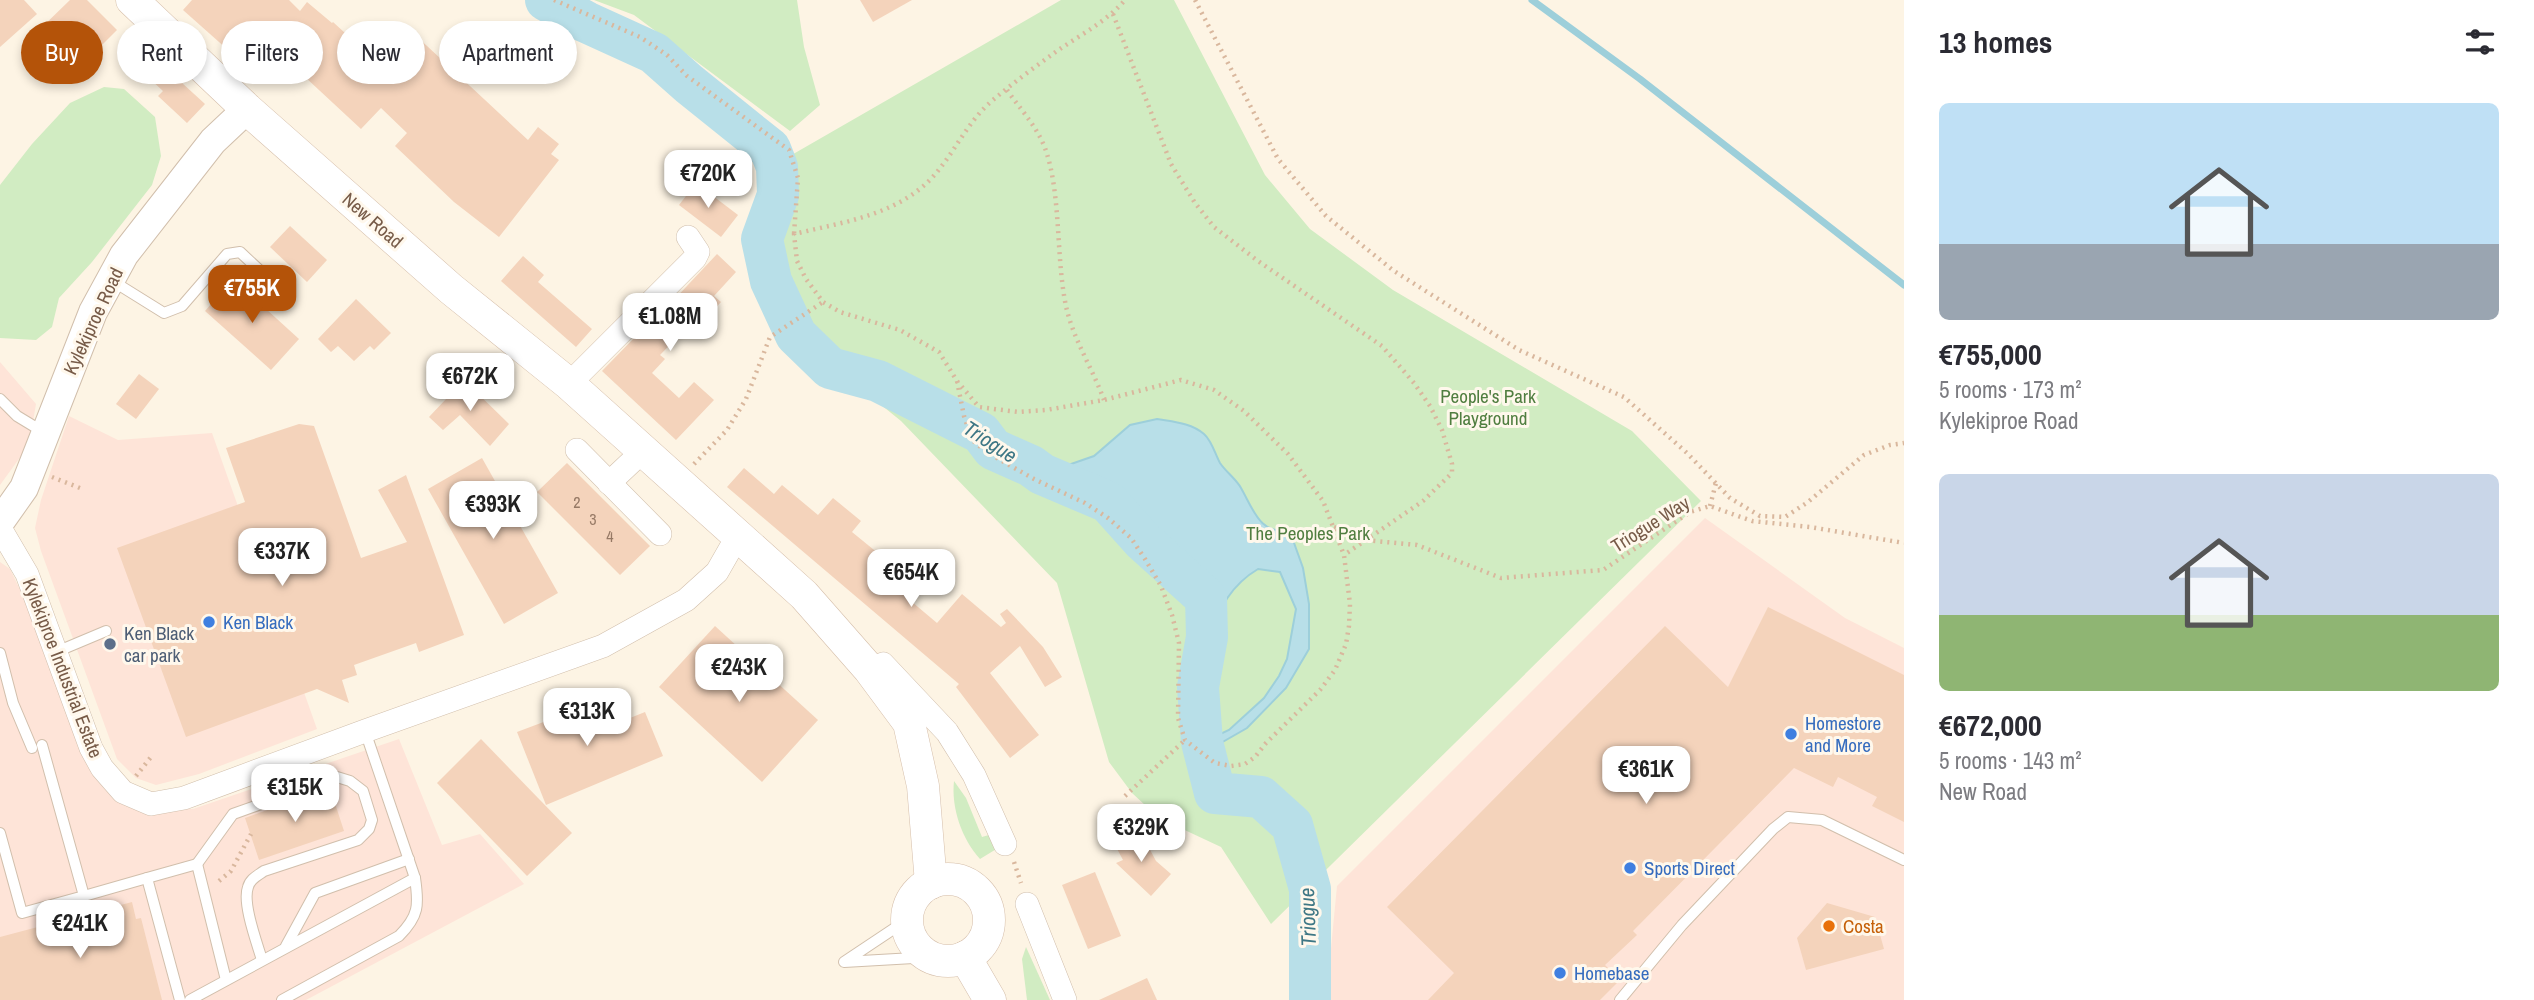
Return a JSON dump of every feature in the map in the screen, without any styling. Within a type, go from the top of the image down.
[{"type":"main road","name":"New Road","points":[[132,0],[247,109],[451,289],[569,384],[804,595],[869,668],[909,723],[923,786],[931,883]]},
{"type":"main road","points":[[954,879],[975,889],[982,898],[989,920],[983,942],[965,957],[942,960],[931,957],[914,942],[907,920],[913,898],[931,883],[954,879]]},
{"type":"main road","points":[[965,957],[990,1000]]},
{"type":"street","name":"Kylekiproe Road","points":[[0,522],[24,488],[93,312],[124,255],[213,141],[247,109]]},
{"type":"street","points":[[569,384],[695,258],[698,252],[688,237]]},
{"type":"street","points":[[609,483],[633,441]]},
{"type":"street","points":[[577,450],[660,534]]},
{"type":"street","name":"Kylekiproe Industrial Estate","points":[[0,528],[27,574],[91,748],[102,768],[123,792],[151,804],[184,799],[603,646],[686,600],[717,572],[737,537]]},
{"type":"street","points":[[869,668],[883,664],[947,732],[974,775],[1005,844]]},
{"type":"street","points":[[1027,904],[1065,1000]]},
{"type":"lane","points":[[111,280],[164,313],[182,306],[227,254],[240,252],[286,295]]},
{"type":"lane","points":[[0,399],[18,416],[45,433]]},
{"type":"lane","points":[[56,652],[106,631]]},
{"type":"lane","points":[[0,653],[13,703],[37,746],[84,896]]},
{"type":"lane","points":[[0,705],[13,703]]},
{"type":"lane","points":[[282,1000],[399,936],[413,921],[418,900],[415,878],[365,731]]},
{"type":"lane","points":[[0,833],[22,913],[197,864],[233,814],[337,777],[350,781],[363,791],[372,820],[369,829],[358,839],[264,872],[253,878],[247,888],[246,900],[262,960]]},
{"type":"lane","points":[[1620,1000],[1682,925],[1773,829],[1788,817],[1822,820],[1904,860]]},
{"type":"lane","points":[[286,946],[315,893],[409,859]]},
{"type":"lane","points":[[197,864],[226,980]]},
{"type":"lane","points":[[147,878],[180,1000]]},
{"type":"lane","points":[[190,1000],[415,878]]},
{"type":"lane","points":[[907,920],[844,962],[931,957]]},
{"type":"path","points":[[554,0],[639,37],[667,55],[695,82],[789,150],[798,178],[794,234],[797,261],[823,302],[840,312],[900,330],[939,352],[957,381],[979,407],[1018,412],[1046,410],[1104,400],[1181,380],[1214,390],[1244,411],[1288,454],[1323,501],[1344,555],[1350,604],[1349,626],[1346,644],[1335,670],[1320,690],[1255,757],[1245,764],[1231,766],[1215,763],[1185,740],[1178,718],[1179,650],[1172,615],[1161,586],[1131,538],[1085,503],[1034,479],[988,453],[972,440],[957,381]]},
{"type":"path","points":[[794,234],[873,215],[897,205],[926,186],[977,116],[992,100],[1113,14],[1125,0]]},
{"type":"path","points":[[1195,0],[1278,159],[1326,216],[1394,271],[1520,349],[1624,397],[1687,453],[1730,498],[1760,516],[1785,517],[1808,502],[1864,455],[1890,445],[1904,443]]},
{"type":"path","points":[[1113,14],[1171,164],[1195,203],[1214,227],[1258,261],[1382,346],[1414,383],[1442,430],[1452,473],[1423,501],[1344,555]]},
{"type":"path","points":[[1007,90],[1035,128],[1045,149],[1055,207],[1065,302],[1069,318],[1104,400]]},
{"type":"path","points":[[678,483],[727,430],[746,399],[770,337],[823,302]]},
{"type":"path","points":[[1710,506],[1716,483]]},
{"type":"path","name":"Triogue Way","points":[[1333,526],[1365,540],[1417,545],[1501,578],[1603,570],[1690,512],[1710,506],[1752,521],[1810,527],[1904,543]]},
{"type":"path","points":[[1125,796],[1185,740]]},
{"type":"path","points":[[204,892],[231,871],[251,834]]},
{"type":"path","points":[[1005,844],[1027,904]]},
{"type":"shaded area","points":[[0,362],[36,404],[29,445],[0,485]]},
{"type":"shaded area","points":[[69,416],[118,440],[212,433],[317,729],[199,774],[156,785],[136,778],[117,759],[35,528],[41,500]]},
{"type":"shaded area","points":[[1705,518],[1845,618],[1904,648],[1904,1000],[1326,1000],[1337,886]]},
{"type":"shaded area","points":[[0,562],[10,569],[38,627],[80,737],[141,810],[193,809],[399,739],[442,845],[480,834],[524,884],[306,1000],[0,1000]]},
{"type":"green space","points":[[594,0],[797,0],[804,47],[820,105],[790,131],[634,15]]},
{"type":"green space","name":"The Peoples Park","points":[[1061,0],[1174,0],[1265,175],[1310,229],[1393,290],[1632,431],[1701,501],[1271,924],[1221,847],[1159,818],[1132,793],[1109,762],[1057,583],[901,421],[854,383],[825,373],[789,338],[753,275],[753,229],[762,172]]},
{"type":"green space","points":[[104,87],[124,89],[155,117],[161,156],[152,185],[92,262],[59,298],[52,327],[36,340],[0,338],[0,185],[32,144],[70,103]]},
{"type":"green space","points":[[954,781],[966,798],[982,837],[992,834],[998,848],[980,859],[959,823],[954,802]]},
{"type":"green space","points":[[1026,947],[1050,1000],[1027,1000],[1022,959]]},
{"type":"water","points":[[1157,419],[1188,425],[1204,434],[1220,463],[1239,485],[1259,519],[1271,529],[1289,529],[1303,568],[1309,604],[1309,649],[1286,688],[1247,728],[1219,744],[1202,742],[1198,687],[1207,637],[1206,598],[1143,541],[1108,502],[1042,474],[1094,456],[1130,425]],"holes":[[[1258,569],[1280,572],[1296,609],[1287,659],[1264,698],[1229,730],[1216,736],[1206,730],[1204,708],[1206,663],[1216,619],[1226,600],[1240,583]]]},
{"type":"building","points":[[0,0],[24,0],[37,14],[29,21],[21,21],[21,28],[0,47]]},
{"type":"building","points":[[70,0],[87,0],[117,30],[103,44],[103,21],[48,21]]},
{"type":"building","points":[[192,0],[289,0],[300,11],[307,2],[337,26],[337,84],[425,84],[425,44],[439,57],[439,84],[468,84],[528,140],[538,127],[559,144],[551,154],[559,160],[499,237],[454,202],[395,146],[407,133],[381,108],[361,129],[313,84],[323,84],[323,21],[221,21],[221,44],[207,31],[207,21],[195,21],[183,10]]},
{"type":"building","points":[[860,0],[912,0],[873,22]]},
{"type":"building","points":[[155,84],[183,84],[205,104],[187,123],[158,96],[163,91]]},
{"type":"building","points":[[696,183],[738,215],[721,237],[679,205]]},
{"type":"building","points":[[290,226],[327,260],[307,282],[270,247]]},
{"type":"building","points":[[717,254],[736,272],[714,296],[721,302],[695,330],[689,325],[660,355],[665,359],[652,373],[679,398],[694,382],[714,400],[676,440],[602,371],[638,334],[640,336]]},
{"type":"building","points":[[523,256],[544,275],[538,282],[592,329],[576,347],[501,281]]},
{"type":"building","points":[[233,279],[299,339],[271,370],[205,311]]},
{"type":"building","points":[[356,299],[391,333],[374,350],[370,346],[354,361],[338,346],[331,352],[318,339]]},
{"type":"building","points":[[139,374],[159,389],[136,419],[116,404]]},
{"type":"building","points":[[464,380],[509,424],[490,446],[460,415],[443,430],[429,417]]},
{"type":"building","points":[[299,424],[314,426],[361,558],[407,542],[378,490],[406,475],[464,635],[419,652],[416,643],[354,665],[357,675],[342,680],[349,703],[317,689],[186,737],[117,548],[245,502],[226,448]]},
{"type":"building","points":[[482,458],[558,593],[504,624],[428,489]]},
{"type":"building","points":[[567,463],[650,546],[620,575],[537,492]]},
{"type":"building","points":[[744,468],[774,494],[782,485],[818,515],[833,498],[861,521],[852,532],[890,563],[880,575],[937,623],[962,594],[1001,627],[1006,623],[1000,614],[1007,609],[1043,647],[1062,677],[1045,687],[1020,646],[990,673],[1039,735],[1010,758],[956,687],[959,684],[727,487]]},
{"type":"building","points":[[1768,607],[1904,675],[1904,822],[1872,806],[1877,797],[1838,777],[1833,787],[1794,768],[1633,931],[1637,935],[1605,965],[1620,980],[1600,1000],[1428,1000],[1454,973],[1387,907],[1665,626],[1728,687]]},
{"type":"building","points":[[715,626],[818,720],[762,782],[659,687]]},
{"type":"building","points":[[615,695],[625,720],[645,712],[663,756],[546,805],[517,732]]},
{"type":"building","points":[[481,739],[572,833],[527,876],[437,783]]},
{"type":"building","points":[[330,788],[344,831],[259,860],[245,818]]},
{"type":"building","points":[[1140,831],[1156,861],[1171,874],[1151,896],[1116,863],[1123,860],[1115,845]]},
{"type":"building","points":[[1095,872],[1121,936],[1088,949],[1062,885]]},
{"type":"building","points":[[132,902],[136,919],[141,918],[162,1000],[0,1000],[0,937]]},
{"type":"building","points":[[1827,903],[1875,917],[1884,949],[1806,970],[1797,938]]},
{"type":"building","points":[[1147,978],[1157,1000],[1099,1000]]},
{"type":"waterway","name":"Triogue","points":[[546,0],[586,22],[654,53],[770,149],[777,167],[778,195],[762,239],[771,281],[796,335],[830,368],[878,381],[981,433],[993,449],[1031,466],[1042,474],[1108,502],[1143,541],[1206,598],[1207,637],[1198,687],[1202,742],[1215,793],[1261,797],[1292,825],[1310,889],[1310,1000]]},
{"type":"waterway","points":[[1532,0],[1640,79],[1904,285]]},
{"type":"place","name":"Ken Black","points":[[209,622]]},
{"type":"place","name":"Ken Black car park","points":[[110,644]]},
{"type":"place","name":"Homestore and More","points":[[1791,734]]},
{"type":"place","name":"Sports Direct","points":[[1630,868]]},
{"type":"place","name":"Costa","points":[[1829,926]]},
{"type":"place","name":"Homebase","points":[[1560,973]]},
{"type":"park label","name":"People's Park Playground","points":[[1488,407]]}]
